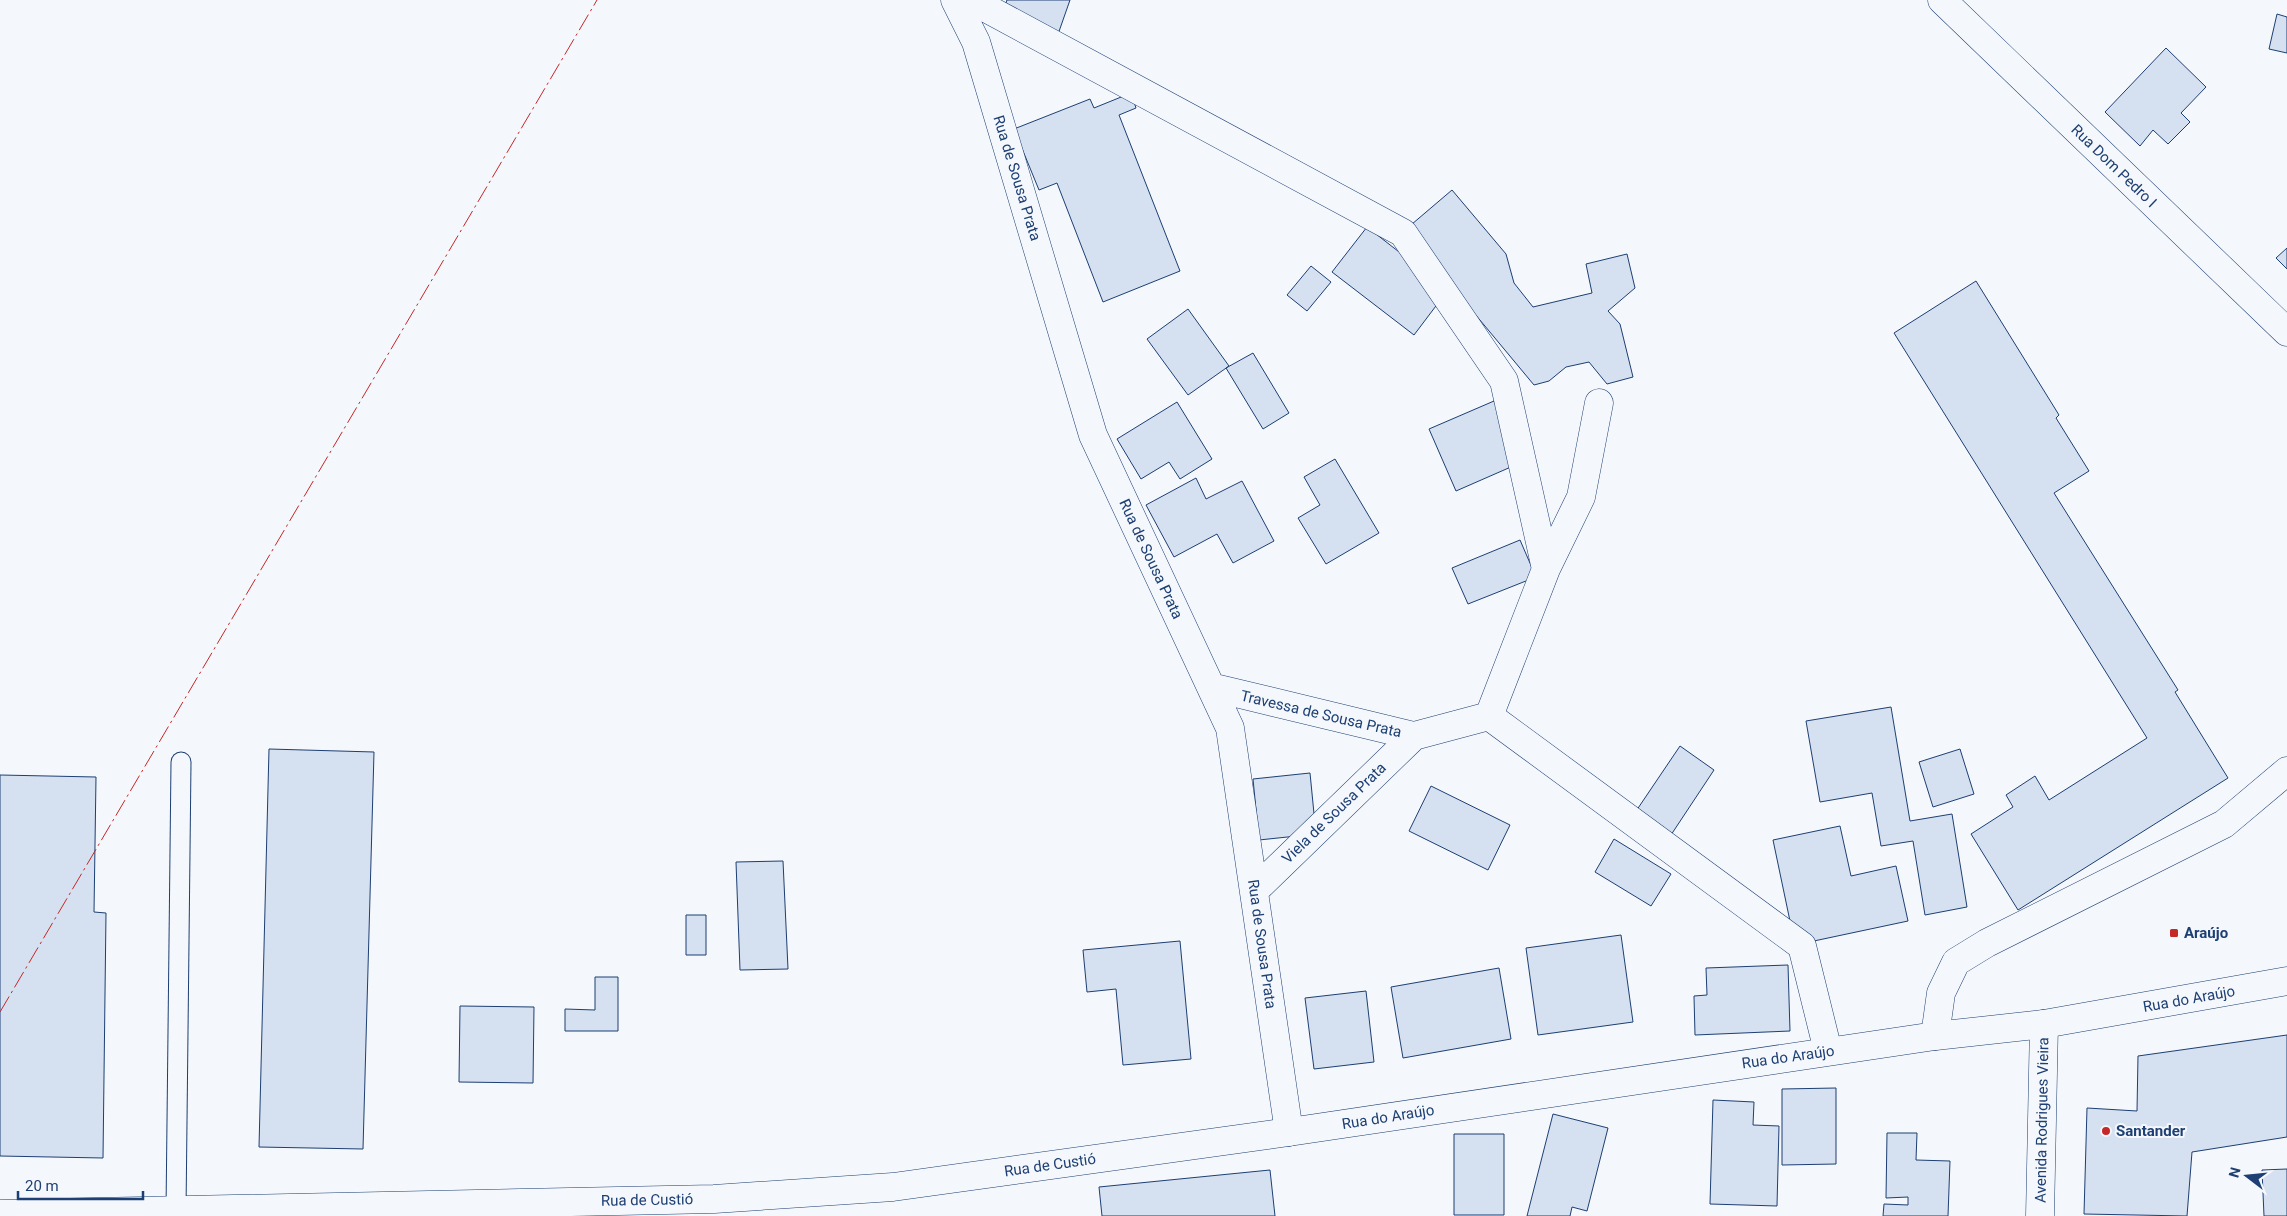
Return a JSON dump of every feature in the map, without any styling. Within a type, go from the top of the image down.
[{"type":"street","name":"Rua de Sousa Prata","points":[[955,0],[976,42],[1093,435],[1230,728],[1289,1132]]},
{"type":"street","points":[[971,0],[1403,233],[1504,381],[1546,569]]},
{"type":"street","name":"Rua Dom Pedro I","points":[[1942,0],[2287,332]]},
{"type":"street","points":[[1599,403],[1581,497],[1546,569],[1489,716],[1802,946],[1828,1051]]},
{"type":"street","name":"Travessa de Sousa Prata","points":[[1211,687],[1414,736],[1489,716]]},
{"type":"street","name":"Viela de Sousa Prata","points":[[1254,891],[1414,736]]},
{"type":"street","points":[[1935,1036],[1941,993],[1956,962],[1988,943],[2224,824],[2287,770]]},
{"type":"street","name":"Rua do Araújo","points":[[1289,1132],[1828,1051],[1935,1036],[2044,1024],[2287,981]]},
{"type":"street","name":"Avenida Rodrigues Vieira","points":[[2040,1216],[2044,1024]]},
{"type":"street","name":"Rua de Custió","points":[[0,1214],[176,1212],[714,1198],[893,1187],[1289,1132]]},
{"type":"lane","points":[[176,1212],[181,762]]},
{"type":"building","points":[[1007,0],[1070,0],[1056,40],[1000,19]]},
{"type":"building","points":[[2277,14],[2287,17],[2287,53],[2269,49]]},
{"type":"building","points":[[2166,48],[2206,87],[2181,113],[2190,122],[2168,144],[2153,130],[2140,146],[2105,112]]},
{"type":"building","points":[[1131,93],[1136,108],[1119,115],[1180,271],[1103,302],[1057,183],[1039,190],[1014,129],[1090,99],[1094,108]]},
{"type":"building","points":[[1452,190],[1506,254],[1514,283],[1533,307],[1592,293],[1586,264],[1627,254],[1635,288],[1608,311],[1620,324],[1633,377],[1607,384],[1589,362],[1566,367],[1549,381],[1534,385],[1405,230]]},
{"type":"building","points":[[1367,227],[1448,290],[1414,335],[1332,272]]},
{"type":"building","points":[[2287,248],[2287,269],[2276,258]]},
{"type":"building","points":[[1311,266],[1331,282],[1307,311],[1287,295]]},
{"type":"building","points":[[1976,281],[2059,415],[2056,418],[2089,471],[2054,493],[2178,690],[2175,692],[2228,778],[2018,910],[1971,834],[2013,807],[2006,795],[2035,776],[2049,800],[2147,738],[1894,333]]},
{"type":"building","points":[[1188,309],[1229,366],[1188,395],[1147,339]]},
{"type":"building","points":[[1253,353],[1289,413],[1263,429],[1226,368]]},
{"type":"building","points":[[1494,401],[1520,463],[1456,491],[1429,429]]},
{"type":"building","points":[[1177,402],[1212,459],[1180,479],[1169,462],[1141,479],[1117,439]]},
{"type":"building","points":[[1335,459],[1379,533],[1326,564],[1298,518],[1320,505],[1304,477]]},
{"type":"building","points":[[1196,478],[1206,499],[1242,481],[1274,541],[1233,563],[1217,534],[1174,557],[1146,505]]},
{"type":"building","points":[[1520,540],[1536,577],[1468,604],[1452,568]]},
{"type":"building","points":[[1891,707],[1910,821],[1952,814],[1967,907],[1925,915],[1913,841],[1881,846],[1872,793],[1820,802],[1806,721]]},
{"type":"building","points":[[1680,746],[1714,770],[1663,847],[1628,823]]},
{"type":"building","points":[[269,749],[374,752],[363,1149],[259,1147]]},
{"type":"building","points":[[1960,749],[1974,794],[1933,807],[1919,762]]},
{"type":"building","points":[[1310,773],[1316,834],[1259,840],[1253,779]]},
{"type":"building","points":[[0,775],[96,777],[94,912],[106,913],[103,1158],[0,1156]]},
{"type":"building","points":[[1431,786],[1510,825],[1488,870],[1409,831]]},
{"type":"building","points":[[1840,826],[1851,876],[1896,866],[1908,921],[1795,945],[1773,840]]},
{"type":"building","points":[[1614,839],[1671,874],[1651,906],[1595,872]]},
{"type":"building","points":[[783,861],[788,969],[740,970],[736,862]]},
{"type":"building","points":[[686,915],[706,915],[706,955],[686,955]]},
{"type":"building","points":[[1621,935],[1633,1022],[1538,1035],[1526,948]]},
{"type":"building","points":[[1180,941],[1191,1059],[1123,1065],[1116,989],[1087,992],[1083,950]]},
{"type":"building","points":[[1788,965],[1790,1031],[1695,1035],[1694,996],[1707,995],[1706,968]]},
{"type":"building","points":[[1499,968],[1511,1039],[1403,1058],[1391,987]]},
{"type":"building","points":[[595,977],[618,977],[618,1031],[565,1031],[565,1009],[595,1010]]},
{"type":"building","points":[[1366,991],[1374,1062],[1314,1069],[1305,998]]},
{"type":"building","points":[[460,1006],[534,1007],[533,1083],[459,1082]]},
{"type":"building","points":[[2287,1035],[2287,1137],[2192,1152],[2187,1216],[2084,1214],[2087,1108],[2137,1111],[2138,1056]]},
{"type":"building","points":[[1836,1088],[1836,1164],[1782,1165],[1782,1089]]},
{"type":"building","points":[[1713,1100],[1754,1102],[1753,1125],[1779,1126],[1777,1206],[1710,1204]]},
{"type":"building","points":[[1553,1114],[1608,1128],[1587,1211],[1572,1207],[1570,1216],[1527,1216]]},
{"type":"building","points":[[1887,1133],[1917,1133],[1916,1160],[1950,1161],[1948,1216],[1883,1216],[1884,1204],[1908,1205],[1908,1197],[1886,1198]]},
{"type":"building","points":[[1454,1134],[1504,1134],[1504,1215],[1454,1215]]},
{"type":"building","points":[[2287,1169],[2287,1216],[2264,1216],[2262,1170]]},
{"type":"building","points":[[1270,1170],[1275,1216],[1102,1216],[1099,1187]]},
{"type":"power","points":[[0,1012],[597,0]]},
{"type":"place","name":"Araújo","points":[[2174,933]]},
{"type":"place","name":"Santander","points":[[2106,1131]]}]
